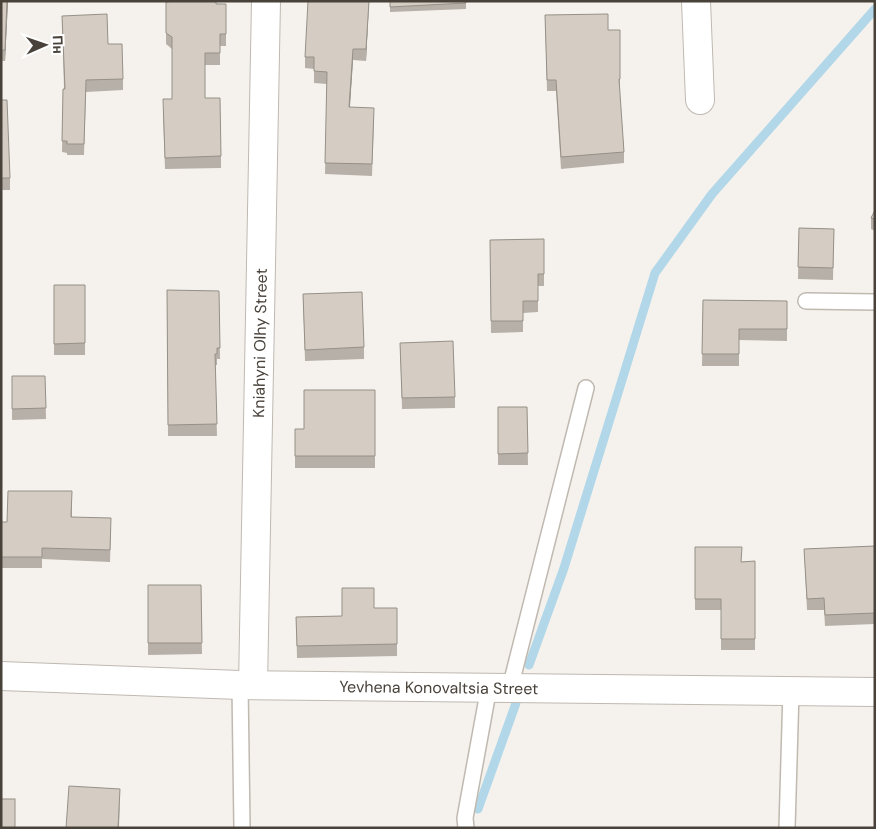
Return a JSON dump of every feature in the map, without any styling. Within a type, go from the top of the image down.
[{"type":"street","name":"Kniahyni Olhy Street","points":[[247,685],[266,1]]},
{"type":"street","points":[[696,1],[700,100]]},
{"type":"street","name":"Yevhena Konovaltsia Street","points":[[1,676],[247,685],[875,692]]},
{"type":"lane","points":[[806,301],[875,302]]},
{"type":"lane","points":[[466,828],[465,818],[499,688],[586,388]]},
{"type":"lane","points":[[242,828],[247,685]]},
{"type":"lane","points":[[787,828],[790,691]]},
{"type":"building","points":[[1,1],[7,1],[5,50],[1,50]]},
{"type":"building","points":[[216,1],[216,4],[226,4],[226,34],[220,34],[220,53],[205,53],[205,98],[220,98],[221,156],[165,158],[163,99],[172,99],[172,37],[166,33],[166,2]]},
{"type":"building","points":[[308,1],[369,1],[366,49],[353,49],[349,107],[374,108],[372,164],[325,163],[327,72],[314,71],[314,57],[305,57]]},
{"type":"building","points":[[390,1],[466,1],[466,3],[390,7]]},
{"type":"building","points":[[107,14],[108,44],[122,44],[123,79],[86,80],[84,144],[67,144],[67,141],[62,141],[63,89],[65,89],[62,16]]},
{"type":"building","points":[[608,14],[608,30],[620,30],[619,79],[624,152],[561,157],[556,80],[547,80],[545,15]]},
{"type":"building","points":[[1,100],[7,100],[10,178],[1,178]]},
{"type":"building","points":[[875,210],[875,219],[871,218]]},
{"type":"building","points":[[799,228],[834,229],[833,268],[798,267]]},
{"type":"building","points":[[544,239],[544,274],[538,274],[538,301],[523,301],[523,321],[491,321],[490,240]]},
{"type":"building","points":[[54,285],[85,285],[85,343],[54,344]]},
{"type":"building","points":[[167,290],[219,291],[220,348],[217,348],[217,354],[215,354],[217,424],[168,425]]},
{"type":"building","points":[[362,292],[364,347],[305,350],[303,294]]},
{"type":"building","points":[[703,300],[787,301],[787,329],[739,329],[739,354],[702,354]]},
{"type":"building","points":[[453,341],[455,397],[402,398],[400,343]]},
{"type":"building","points":[[12,376],[45,376],[46,408],[12,409]]},
{"type":"building","points":[[304,390],[375,390],[375,456],[295,456],[295,429],[304,429]]},
{"type":"building","points":[[498,407],[527,407],[528,453],[498,454]]},
{"type":"building","points":[[8,491],[72,491],[71,517],[111,518],[110,550],[42,548],[42,557],[1,557],[1,522],[7,522]]},
{"type":"building","points":[[875,546],[875,613],[825,615],[824,598],[807,599],[804,549]]},
{"type":"building","points":[[695,547],[742,547],[741,562],[755,561],[755,639],[721,639],[721,599],[695,599]]},
{"type":"building","points":[[148,585],[201,585],[202,643],[148,643]]},
{"type":"building","points":[[342,588],[374,588],[374,608],[397,608],[397,644],[297,646],[296,617],[342,616]]},
{"type":"building","points":[[69,786],[120,789],[118,828],[66,828]]},
{"type":"building","points":[[1,799],[15,799],[15,828],[1,828]]},
{"type":"waterway","points":[[529,665],[564,568],[655,273],[712,194],[875,9]]},
{"type":"waterway","points":[[478,809],[516,703]]}]
